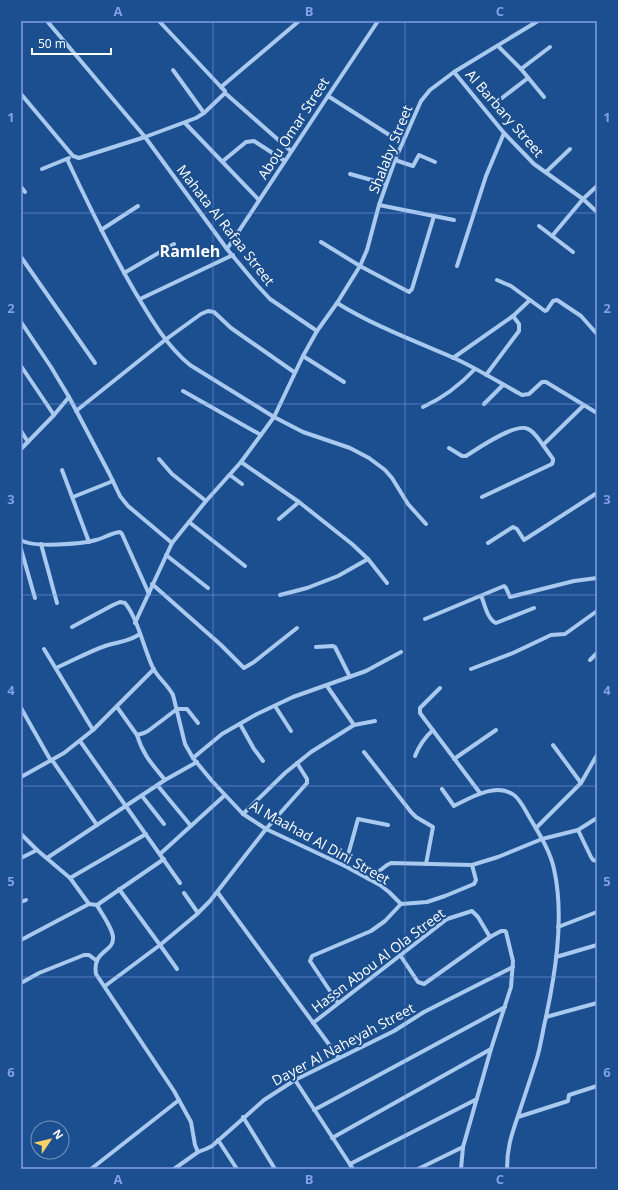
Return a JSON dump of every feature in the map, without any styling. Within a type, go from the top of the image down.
[{"type":"street","name":"Mahata Al Rafaa Street","points":[[47,21],[145,137],[227,249],[270,299],[317,331]]},
{"type":"street","points":[[159,21],[225,91],[225,93],[291,151]]},
{"type":"street","points":[[221,87],[299,21]]},
{"type":"street","name":"Abou Omar Street","points":[[227,249],[378,21]]},
{"type":"street","name":"Shalaby Street","points":[[135,623],[172,544],[206,501],[230,475],[274,417],[294,372],[317,331],[337,303],[360,266],[386,184],[421,101],[430,90],[454,72],[538,21]]},
{"type":"street","points":[[498,46],[521,69],[544,98]]},
{"type":"street","points":[[521,69],[550,47]]},
{"type":"street","points":[[173,70],[204,114]]},
{"type":"street","name":"Al Barbary Street","points":[[454,72],[504,133],[534,164],[583,199],[597,212]]},
{"type":"street","points":[[502,98],[528,78]]},
{"type":"street","points":[[21,94],[73,156],[79,158],[185,123],[204,114],[225,93]]},
{"type":"street","points":[[328,96],[402,143]]},
{"type":"street","points":[[185,123],[259,200]]},
{"type":"street","points":[[456,266],[486,176],[504,133]]},
{"type":"street","points":[[223,161],[246,142],[251,140],[285,161]]},
{"type":"street","points":[[546,172],[570,149]]},
{"type":"street","points":[[395,160],[413,166],[419,155],[434,162]]},
{"type":"street","points":[[42,169],[73,156]]},
{"type":"street","points":[[67,158],[101,230],[124,273],[165,340],[178,355],[190,365],[274,417],[303,432],[350,448],[369,458],[385,470],[392,478],[408,504],[426,524]]},
{"type":"street","points":[[350,174],[386,184]]},
{"type":"street","points":[[552,236],[583,199],[597,186]]},
{"type":"street","points":[[21,187],[25,192]]},
{"type":"street","points":[[379,205],[454,220]]},
{"type":"street","points":[[101,230],[138,206]]},
{"type":"street","points":[[321,242],[407,292],[412,290],[434,216]]},
{"type":"street","points":[[539,226],[573,252]]},
{"type":"street","points":[[124,273],[174,244]]},
{"type":"street","points":[[140,299],[233,255]]},
{"type":"street","points":[[21,257],[95,363]]},
{"type":"street","points":[[496,280],[511,286],[545,311],[554,301],[557,300],[581,316],[597,334]]},
{"type":"street","points":[[453,358],[513,316],[530,300]]},
{"type":"street","points":[[337,303],[354,314],[394,333],[453,358],[522,395],[527,395],[542,382],[546,382],[597,413]]},
{"type":"street","points":[[76,412],[165,340],[201,314],[211,311],[231,328],[294,372]]},
{"type":"street","points":[[486,375],[519,331],[520,324],[513,316]]},
{"type":"street","points":[[21,322],[69,397],[120,496],[128,506],[172,544]]},
{"type":"street","points":[[303,356],[344,382]]},
{"type":"street","points":[[21,366],[54,415]]},
{"type":"street","points":[[422,407],[439,399],[456,388],[475,369]]},
{"type":"street","points":[[484,404],[502,385]]},
{"type":"street","points":[[183,391],[261,435]]},
{"type":"street","points":[[21,449],[69,397]]},
{"type":"street","points":[[543,445],[584,405]]},
{"type":"street","points":[[449,448],[462,456],[466,456],[504,434],[521,428],[529,429],[553,459],[552,464],[482,497]]},
{"type":"street","points":[[21,431],[28,442]]},
{"type":"street","points":[[158,459],[172,474],[206,501]]},
{"type":"street","points":[[240,462],[299,502],[352,544],[368,559],[387,583]]},
{"type":"street","points":[[62,470],[89,542]]},
{"type":"street","points":[[230,475],[242,484]]},
{"type":"street","points":[[73,497],[113,481]]},
{"type":"street","points":[[488,543],[513,527],[517,529],[524,540],[597,493]]},
{"type":"street","points":[[279,519],[299,502]]},
{"type":"street","points":[[189,522],[245,566]]},
{"type":"street","points":[[21,540],[24,542],[41,544],[71,544],[89,542],[120,532],[149,594]]},
{"type":"street","points":[[41,544],[58,603]]},
{"type":"street","points":[[21,549],[35,598]]},
{"type":"street","points":[[166,555],[208,588]]},
{"type":"street","points":[[280,596],[338,576],[368,559]]},
{"type":"street","points":[[425,619],[504,586],[510,597],[574,581],[597,578]]},
{"type":"street","points":[[152,584],[221,645],[243,668],[254,662],[297,628]]},
{"type":"street","points":[[481,596],[492,621],[496,623],[534,608]]},
{"type":"street","name":"Al Maahad Al Dini Street","points":[[72,627],[120,602],[124,603],[135,623],[154,669],[171,690],[185,744],[193,758],[224,795],[243,814],[266,829],[345,866],[380,885],[390,892],[401,904]]},
{"type":"street","points":[[471,669],[513,654],[548,636],[565,634],[597,611]]},
{"type":"street","points":[[56,668],[98,649],[115,643],[125,642],[140,634]]},
{"type":"street","points":[[316,647],[335,647],[350,677]]},
{"type":"street","points":[[44,649],[94,730]]},
{"type":"street","points":[[193,758],[222,734],[257,714],[366,671],[400,652]]},
{"type":"street","points":[[590,660],[597,653]]},
{"type":"street","points":[[21,777],[64,753],[94,730],[154,669]]},
{"type":"street","points":[[326,686],[354,725]]},
{"type":"street","points":[[440,688],[419,710],[480,793]]},
{"type":"street","points":[[275,706],[291,731]]},
{"type":"street","points":[[117,707],[137,734],[139,743],[145,754],[165,780]]},
{"type":"street","points":[[21,708],[52,760],[97,825]]},
{"type":"street","points":[[137,734],[148,731],[176,709],[187,709],[198,723]]},
{"type":"street","points":[[243,814],[285,773],[311,752],[354,725],[375,721]]},
{"type":"street","points":[[240,724],[254,749],[263,761]]},
{"type":"street","points":[[415,756],[425,738],[433,730]]},
{"type":"street","points":[[454,759],[496,730]]},
{"type":"street","points":[[80,741],[180,882]]},
{"type":"street","points":[[552,745],[581,783]]},
{"type":"street","points":[[364,752],[411,812],[416,817],[434,827],[426,864]]},
{"type":"street","points":[[536,828],[581,783],[597,755]]},
{"type":"street","points":[[47,858],[165,780],[197,762]]},
{"type":"street","points":[[105,986],[160,945],[198,913],[218,893],[266,829],[307,783],[307,779],[297,763]]},
{"type":"street","points":[[158,786],[191,826]]},
{"type":"street","points":[[442,789],[454,806],[480,793],[501,790],[517,798],[542,839],[554,869],[558,898],[558,927],[556,958],[550,1002],[538,1056],[511,1136],[507,1153],[507,1169]]},
{"type":"street","points":[[160,854],[224,795]]},
{"type":"street","points":[[142,796],[164,824]]},
{"type":"street","points":[[368,879],[388,864],[472,865],[498,858],[542,839],[578,830],[597,818]]},
{"type":"street","points":[[345,866],[358,819],[388,825]]},
{"type":"street","points":[[578,830],[591,857],[593,860],[597,861]]},
{"type":"street","points":[[21,834],[36,850],[70,878],[89,904]]},
{"type":"street","points":[[70,878],[146,834]]},
{"type":"street","points":[[21,858],[36,850]]},
{"type":"street","points":[[21,940],[89,904],[97,904],[164,859]]},
{"type":"street","points":[[338,1003],[310,961],[312,956],[371,931],[386,921],[401,904],[427,902],[474,884],[476,880],[472,865]]},
{"type":"street","points":[[119,889],[176,969]]},
{"type":"street","points":[[184,893],[198,913]]},
{"type":"street","points":[[218,893],[339,1058]]},
{"type":"street","points":[[21,902],[26,900]]},
{"type":"street","points":[[97,904],[113,934],[114,940],[96,961],[96,974],[179,1100],[191,1122],[195,1145],[198,1152]]},
{"type":"street","name":"Hassn Abou Al Ola Street","points":[[312,1023],[447,919],[470,911],[473,912],[478,917],[490,937]]},
{"type":"street","points":[[558,927],[597,912]]},
{"type":"street","points":[[400,955],[418,982],[424,984],[490,937],[501,931],[505,931],[513,967],[511,987],[491,1049],[463,1147],[461,1169]]},
{"type":"street","points":[[556,958],[597,945]]},
{"type":"street","points":[[21,983],[39,973],[84,955],[89,955],[96,961]]},
{"type":"street","name":"Dayer Al Naheyah Street","points":[[174,1169],[198,1152],[209,1148],[264,1100],[295,1080],[394,1031],[430,1009],[513,967]]},
{"type":"street","points":[[546,1017],[597,1003]]},
{"type":"street","points":[[314,1110],[505,1007]]},
{"type":"street","points":[[332,1138],[491,1049]]},
{"type":"street","points":[[295,1080],[353,1169]]},
{"type":"street","points":[[518,1117],[568,1101],[569,1095],[597,1086]]},
{"type":"street","points":[[350,1164],[477,1099]]},
{"type":"street","points":[[91,1169],[179,1100]]},
{"type":"street","points":[[243,1118],[276,1169]]},
{"type":"street","points":[[218,1140],[237,1169]]},
{"type":"street","points":[[418,1169],[463,1147]]},
{"type":"district","name":"Ramleh","points":[[190,251]]}]
